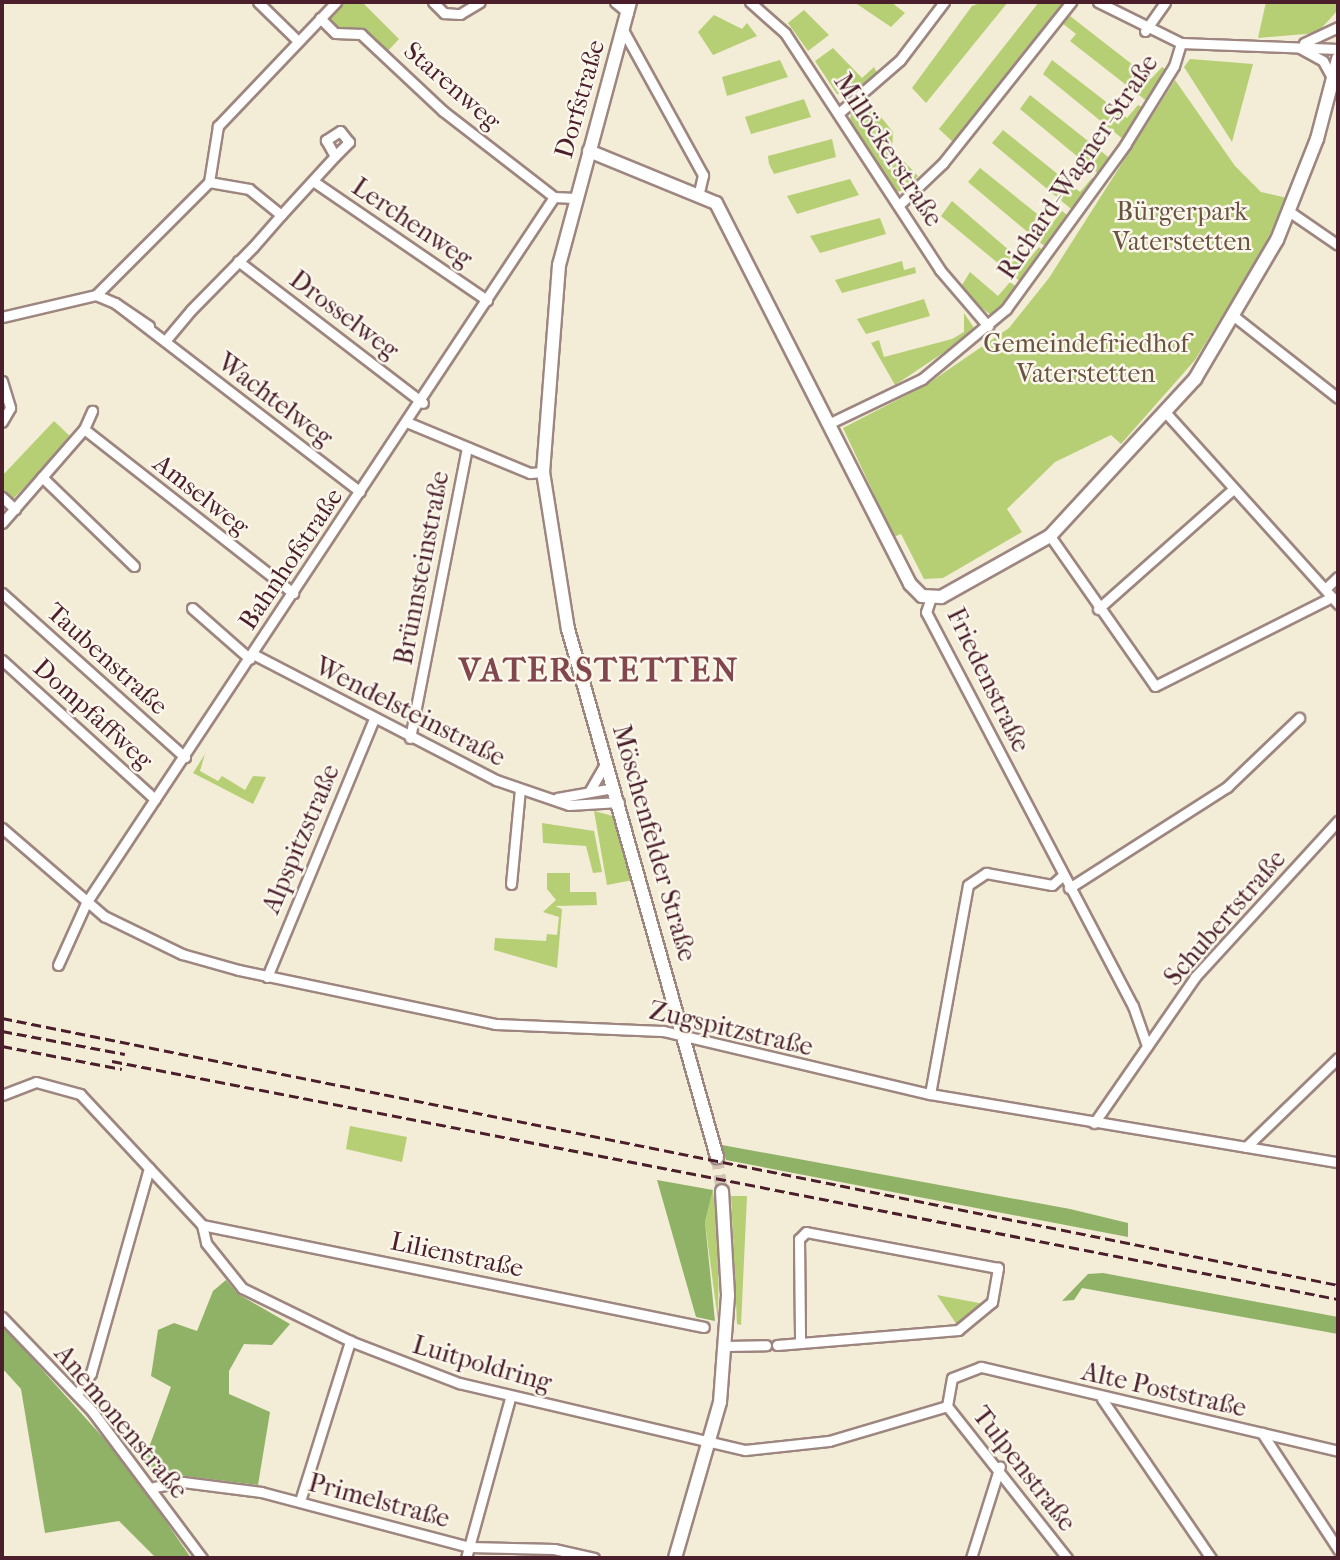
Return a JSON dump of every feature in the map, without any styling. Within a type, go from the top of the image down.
[{"type":"street","points":[[258,2],[298,41]]},
{"type":"street","points":[[2,317],[96,295],[209,182],[218,126],[336,2]]},
{"type":"street","points":[[433,2],[444,13],[460,14],[480,2]]},
{"type":"street","points":[[615,2],[629,7]]},
{"type":"street","name":"Millöckerstraße","points":[[750,2],[785,33],[840,112],[940,270],[988,326]]},
{"type":"street","points":[[840,112],[900,60],[944,2]]},
{"type":"street","points":[[900,204],[943,163],[1071,2]]},
{"type":"street","points":[[1098,2],[1145,30],[1181,43],[1338,49]]},
{"type":"street","points":[[1145,30],[1165,2]]},
{"type":"street","name":"Dorfstraße","points":[[574,203],[629,7]]},
{"type":"street","name":"Starenweg","points":[[320,18],[335,33],[361,34],[443,111],[554,197]]},
{"type":"street","points":[[1295,46],[1338,27]]},
{"type":"street","points":[[623,30],[704,175],[699,193]]},
{"type":"street","name":"Richard-Wagner-Straße","points":[[828,424],[922,379],[988,326],[1051,253],[1101,181],[1174,66],[1181,43]]},
{"type":"street","points":[[1295,46],[1323,61],[1333,81]]},
{"type":"street","points":[[931,597],[958,592],[1050,536],[1167,414],[1235,317],[1290,212],[1338,59]]},
{"type":"street","name":"Friedenstraße","points":[[589,151],[699,193],[716,203],[910,584],[931,597],[926,612],[1062,876],[1133,1006],[1147,1046]]},
{"type":"street","name":"Lerchenweg","points":[[281,215],[335,156]]},
{"type":"street","name":"Lerchenweg","points":[[313,181],[487,300]]},
{"type":"street","points":[[165,341],[281,215],[249,189],[209,182]]},
{"type":"street","points":[[554,197],[574,203]]},
{"type":"street","name":"Bahnhofstraße","points":[[58,965],[86,903],[360,492],[423,403],[554,197]]},
{"type":"street","name":"Möschenfelder Straße","points":[[574,203],[549,337],[543,472],[568,629],[688,1038],[717,1157]]},
{"type":"street","points":[[1290,212],[1338,245]]},
{"type":"street","name":"Drosselweg","points":[[238,261],[423,403]]},
{"type":"street","name":"Wachtelweg","points":[[96,295],[115,303],[149,326],[360,492]]},
{"type":"street","points":[[1235,317],[1338,398]]},
{"type":"street","points":[[2,381],[9,414],[2,422]]},
{"type":"street","points":[[2,523],[84,429],[92,411]]},
{"type":"street","points":[[1050,536],[1098,609],[1155,686],[1335,600],[1167,414]]},
{"type":"street","points":[[409,423],[467,447],[543,472]]},
{"type":"street","name":"Amselweg","points":[[84,429],[293,593]]},
{"type":"street","name":"Brünnsteinstraße","points":[[410,738],[467,447]]},
{"type":"street","points":[[42,477],[134,566]]},
{"type":"street","points":[[1098,609],[1233,489]]},
{"type":"street","points":[[2,497],[15,509]]},
{"type":"street","points":[[1326,588],[1338,577]]},
{"type":"street","name":"Taubenstraße","points":[[2,593],[185,757]]},
{"type":"street","name":"Wendelsteinstraße","points":[[192,608],[251,657],[410,738],[520,789],[569,805],[619,802]]},
{"type":"street","name":"Dompfaffweg","points":[[2,660],[156,799]]},
{"type":"street","points":[[1069,888],[1227,787],[1299,718]]},
{"type":"street","name":"Alpspitzstraße","points":[[267,976],[374,719]]},
{"type":"street","points":[[589,792],[606,762]]},
{"type":"street","name":"Wendelsteinstraße","points":[[552,799],[614,788]]},
{"type":"street","points":[[511,884],[520,789]]},
{"type":"street","name":"Schubertstraße","points":[[1147,1046],[1195,977],[1338,821]]},
{"type":"street","name":"Zugspitzstraße","points":[[2,828],[86,903],[182,954],[267,976],[495,1024],[634,1028],[930,1094],[1338,1163]]},
{"type":"street","points":[[930,1094],[968,885],[986,873],[1052,885],[1062,876]]},
{"type":"street","points":[[1094,1123],[1147,1046]]},
{"type":"street","points":[[1245,1147],[1338,1058]]},
{"type":"street","name":"Luitpoldring","points":[[2,1095],[18,1084],[46,1082],[93,1103],[202,1225],[206,1243],[242,1287],[350,1341],[510,1398],[745,1450],[829,1441],[947,1406]]},
{"type":"street","points":[[77,1394],[91,1373],[149,1168]]},
{"type":"street","points":[[675,1558],[711,1443],[727,1346],[729,1246],[722,1191]]},
{"type":"street","name":"Lilienstraße","points":[[202,1225],[704,1327]]},
{"type":"street","points":[[777,1345],[958,1330],[992,1302],[999,1268],[806,1232],[799,1239],[800,1343]]},
{"type":"street","name":"Anemonenstraße","points":[[2,1317],[77,1394],[154,1487],[202,1558]]},
{"type":"street","points":[[300,1501],[350,1341]]},
{"type":"street","points":[[727,1346],[766,1345]]},
{"type":"street","name":"Alte Poststraße","points":[[947,1406],[952,1378],[981,1367],[1102,1399],[1338,1451]]},
{"type":"street","points":[[466,1558],[510,1398]]},
{"type":"street","points":[[1102,1399],[1211,1558]]},
{"type":"street","name":"Tulpenstraße","points":[[947,1406],[1000,1466],[1068,1558]]},
{"type":"street","points":[[1262,1433],[1338,1549]]},
{"type":"street","points":[[971,1558],[1000,1466]]},
{"type":"street","name":"Primelstraße","points":[[154,1487],[183,1482],[300,1501],[469,1547],[594,1558]]},
{"type":"green space","points":[[342,2],[362,2],[399,39],[386,53],[363,30],[337,30],[326,18]]},
{"type":"green space","points":[[854,2],[891,2],[905,13],[891,27]]},
{"type":"green space","points":[[983,2],[1008,2],[926,103],[912,88],[972,6]]},
{"type":"green space","points":[[1039,2],[1066,2],[955,144],[939,129]]},
{"type":"green space","points":[[1266,2],[1338,2],[1338,10],[1317,33],[1258,38]]},
{"type":"green space","points":[[804,10],[829,35],[808,51],[788,23]]},
{"type":"green space","points":[[714,15],[742,29],[747,23],[757,36],[713,55],[698,32]]},
{"type":"green space","points":[[1070,16],[1151,79],[1162,67],[1168,71],[1148,102],[1070,41],[1076,34],[1062,23]]},
{"type":"green space","points":[[833,48],[862,78],[874,67],[877,73],[853,94],[837,94],[815,61]]},
{"type":"green space","points":[[1190,59],[1253,64],[1232,142],[1184,67]]},
{"type":"green space","points":[[780,60],[788,77],[727,96],[722,77]]},
{"type":"green space","points":[[1052,60],[1127,118],[1138,105],[1144,108],[1124,140],[1043,74]]},
{"type":"green space","name":"Gemeindefriedhof Vaterstetten","points":[[1175,80],[1235,166],[1261,192],[1287,198],[1260,255],[1195,360],[1121,444],[1111,435],[1055,462],[1007,509],[1022,532],[943,578],[924,579],[901,534],[894,537],[843,428],[926,385],[1009,328],[1049,278]]},
{"type":"green space","points":[[1030,95],[1112,160],[1101,176],[1020,109]]},
{"type":"green space","points":[[864,96],[893,132],[892,149],[918,176],[909,189],[896,192],[850,121],[852,104]]},
{"type":"green space","points":[[804,99],[811,117],[751,134],[745,117]]},
{"type":"green space","points":[[1003,130],[1080,192],[1092,178],[1097,181],[1076,213],[992,143]]},
{"type":"green space","points":[[832,139],[836,157],[774,174],[769,164],[768,156]]},
{"type":"green space","points":[[980,168],[1051,225],[1062,211],[1072,219],[1049,250],[968,182]]},
{"type":"green space","points":[[850,179],[859,195],[797,214],[787,196]]},
{"type":"green space","points":[[952,201],[1025,264],[1039,247],[1046,253],[1022,283],[941,216]]},
{"type":"green space","points":[[880,218],[886,234],[820,253],[810,236]]},
{"type":"green space","points":[[902,261],[904,270],[915,267],[916,273],[842,293],[835,280]]},
{"type":"green space","points":[[970,272],[998,296],[1010,282],[1018,288],[992,316],[959,290]]},
{"type":"green space","points":[[924,299],[930,316],[866,334],[857,319]]},
{"type":"green space","points":[[964,313],[976,331],[895,385],[871,343],[879,340],[884,357],[952,339],[964,332]]},
{"type":"green space","points":[[54,421],[72,438],[12,500],[2,490],[2,476]]},
{"type":"green space","points":[[205,754],[200,771],[218,781],[222,776],[245,790],[253,776],[266,777],[253,804],[193,773]]},
{"type":"green space","points":[[594,811],[613,816],[633,880],[607,885]]},
{"type":"green space","points":[[542,823],[594,831],[602,872],[593,873],[586,846],[543,843]]},
{"type":"green space","points":[[547,873],[570,873],[570,892],[596,892],[597,905],[555,906],[562,909],[557,968],[494,950],[495,938],[546,941],[547,934],[557,935],[559,917],[543,912],[556,900],[547,889]]},
{"type":"green space","points":[[350,1126],[407,1137],[402,1162],[346,1149]]},
{"type":"green space","points":[[722,1145],[1070,1209],[1128,1223],[1128,1237],[726,1160]]},
{"type":"green space","points":[[657,1180],[713,1190],[705,1222],[715,1321],[696,1317]]},
{"type":"green space","points":[[713,1190],[719,1242],[718,1321],[705,1222]]},
{"type":"green space","points":[[731,1196],[747,1196],[741,1325],[737,1324]]},
{"type":"green space","points":[[1103,1273],[1338,1317],[1338,1334],[1082,1288],[1074,1300],[1062,1301],[1088,1274]]},
{"type":"green space","points":[[226,1280],[238,1294],[290,1324],[272,1345],[244,1344],[229,1371],[229,1394],[270,1412],[258,1485],[153,1472],[143,1464],[171,1387],[151,1376],[158,1330],[174,1323],[197,1331],[213,1291]]},
{"type":"green space","points":[[937,1295],[984,1304],[957,1325]]},
{"type":"green space","points":[[2,1325],[125,1462],[191,1558],[156,1558],[119,1521],[45,1533],[21,1389],[2,1368]]},
{"type":"tunnel","points":[[717,1157],[722,1191]]},
{"type":"railway","points":[[2,1018],[1338,1285]]},
{"type":"railway","points":[[2,1031],[125,1054]]},
{"type":"railway","points":[[2,1046],[122,1069]]},
{"type":"railway","points":[[112,1061],[1338,1299]]},
{"type":"district","name":"VATERSTETTEN","points":[[599,671]]},
{"type":"park label","name":"Bürgerpark Vaterstetten","points":[[1182,227]]}]
